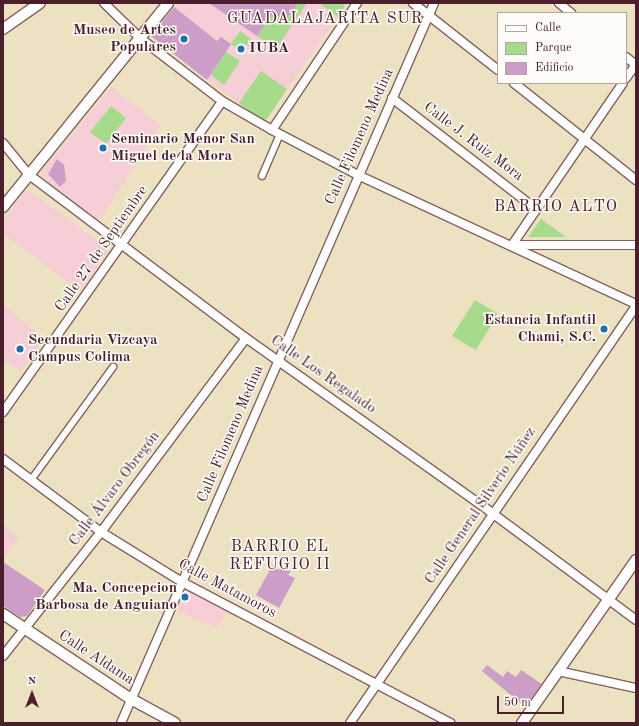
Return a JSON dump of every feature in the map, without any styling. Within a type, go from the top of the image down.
[{"type":"street","points":[[3,29],[40,3]]},
{"type":"street","points":[[104,3],[140,38],[222,100],[272,130],[358,175],[512,245],[636,305]]},
{"type":"street","points":[[3,207],[28,174],[168,3]]},
{"type":"street","points":[[272,130],[357,3]]},
{"type":"street","points":[[413,3],[497,69]]},
{"type":"street","name":"Calle Filomeno Medina","points":[[121,723],[434,3]]},
{"type":"street","points":[[559,3],[570,12]]},
{"type":"street","points":[[627,58],[636,64],[627,77]]},
{"type":"street","points":[[515,84],[636,180]]},
{"type":"street","points":[[512,245],[622,84]]},
{"type":"street","name":"Calle J. Ruiz Mora","points":[[392,98],[536,209]]},
{"type":"street","name":"Calle 27 de Septiembre","points":[[3,412],[123,244],[222,100]]},
{"type":"street","points":[[262,176],[280,134]]},
{"type":"street","name":"Calle Los Regalado","points":[[3,143],[28,174],[246,338],[493,514],[608,601],[636,620]]},
{"type":"street","points":[[512,245],[636,245]]},
{"type":"street","name":"Calle General Silverio Núñez","points":[[350,723],[636,305]]},
{"type":"street","name":"Calle Álvaro Obregón","points":[[3,656],[101,532],[246,338]]},
{"type":"street","points":[[31,480],[114,367]]},
{"type":"street","name":"Calle Matamoros","points":[[3,459],[101,532],[182,582],[377,683],[450,723]]},
{"type":"street","points":[[522,723],[636,560]]},
{"type":"street","name":"Calle Aldama","points":[[3,614],[131,699],[175,723]]},
{"type":"street","points":[[558,671],[636,688]]},
{"type":"shaded area","name":"IUBA","points":[[178,3],[347,3],[267,119],[261,120],[151,36]]},
{"type":"shaded area","name":"Seminario Menor San Miguel de la Mora","points":[[111,87],[161,125],[99,221],[43,178],[42,171]]},
{"type":"shaded area","points":[[30,191],[109,249],[81,291],[3,234],[3,220],[24,192]]},
{"type":"shaded area","name":"Secundaria Vizcaya Campus Colima","points":[[3,305],[44,338],[21,371],[3,360]]},
{"type":"shaded area","points":[[3,525],[19,537],[3,558]]},
{"type":"shaded area","points":[[187,589],[227,610],[217,628],[177,611]]},
{"type":"green space","points":[[298,3],[307,3],[276,49],[257,36],[273,13],[285,22]]},
{"type":"green space","points":[[319,3],[340,3],[345,6],[338,17]]},
{"type":"green space","points":[[240,31],[251,39],[242,52],[231,44]]},
{"type":"green space","points":[[225,51],[240,61],[224,85],[211,75]]},
{"type":"green space","points":[[261,71],[287,89],[267,119],[261,120],[239,103]]},
{"type":"green space","points":[[111,106],[126,118],[106,144],[90,132]]},
{"type":"green space","points":[[541,219],[566,237],[528,237]]},
{"type":"green space","points":[[475,300],[498,314],[476,350],[452,336]]},
{"type":"building","points":[[209,3],[298,3],[285,22],[273,13],[257,36]]},
{"type":"building","name":"Museo de Artes Populares","points":[[174,7],[217,41],[221,37],[231,44],[207,80],[151,36]]},
{"type":"building","points":[[57,159],[64,165],[66,181],[60,187],[48,174]]},
{"type":"building","points":[[3,562],[45,590],[27,616],[20,617],[3,606]]},
{"type":"building","points":[[272,566],[279,570],[282,566],[291,571],[288,575],[295,578],[279,608],[256,595]]},
{"type":"building","points":[[487,665],[503,677],[507,671],[516,677],[521,670],[542,684],[525,707],[482,671]]},
{"type":"place","name":"Museo de Artes Populares","points":[[184,39]]},
{"type":"place","name":"IUBA","points":[[241,49]]},
{"type":"place","name":"Seminario Menor San Miguel de la Mora","points":[[103,148]]},
{"type":"place","name":"Estancia Infantil Chami, S.C.","points":[[604,329]]},
{"type":"place","name":"Secundaria Vizcaya Campus Colima","points":[[20,349]]},
{"type":"place","name":"Ma. Concepcion Barbosa de Anguiano","points":[[185,597]]},
{"type":"district","name":"GUADALAJARITA SUR","points":[[325,19]]},
{"type":"district","name":"BARRIO ALTO","points":[[556,207]]},
{"type":"district","name":"BARRIO EL REFUGIO II","points":[[280,556]]}]
